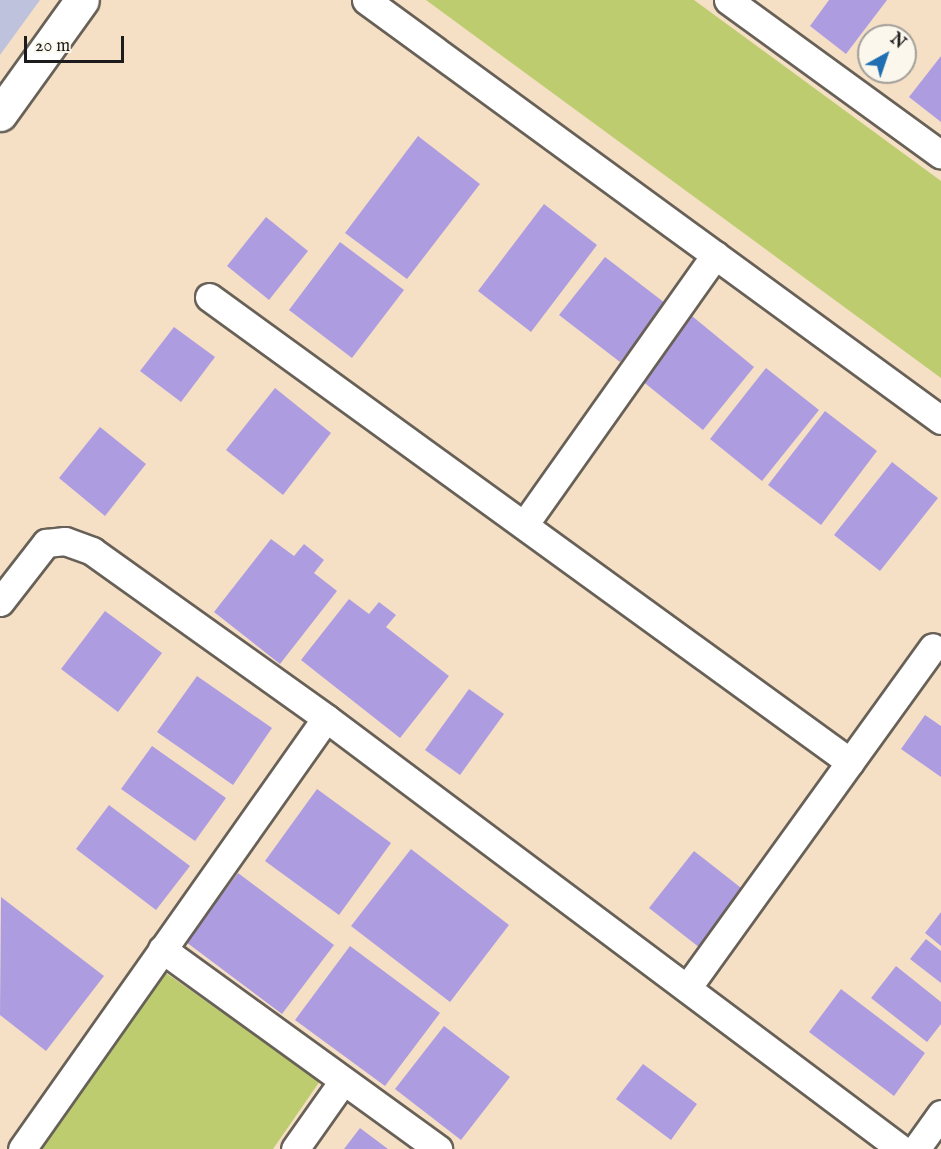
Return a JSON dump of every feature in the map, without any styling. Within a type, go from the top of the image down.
[{"type":"street","points":[[0,114],[82,0]]},
{"type":"street","points":[[366,0],[941,420]]},
{"type":"street","points":[[728,0],[941,155]]},
{"type":"street","points":[[524,525],[715,255]]},
{"type":"street","points":[[209,297],[850,762]]},
{"type":"street","points":[[0,602],[46,543],[65,541],[92,551],[326,718],[901,1149]]},
{"type":"street","points":[[687,988],[933,646]]},
{"type":"street","points":[[22,1149],[326,718]]},
{"type":"street","points":[[162,949],[438,1149]]},
{"type":"street","points":[[295,1149],[343,1081]]},
{"type":"street","points":[[916,1149],[941,1114]]},
{"type":"shaded area","points":[[0,0],[40,0],[0,55]]},
{"type":"green space","points":[[426,0],[694,0],[941,181],[941,378]]},
{"type":"green space","points":[[163,971],[320,1081],[273,1149],[39,1149]]},
{"type":"building","points":[[829,0],[887,0],[869,24],[857,24],[857,40],[846,54],[810,26]]},
{"type":"building","points":[[941,56],[941,122],[909,97]]},
{"type":"building","points":[[418,136],[480,184],[407,279],[345,233]]},
{"type":"building","points":[[544,204],[597,245],[531,332],[478,291]]},
{"type":"building","points":[[266,217],[308,251],[269,300],[227,266]]},
{"type":"building","points":[[340,242],[404,290],[352,358],[289,310]]},
{"type":"building","points":[[605,257],[665,303],[620,362],[559,315]]},
{"type":"building","points":[[692,316],[754,367],[703,430],[641,380]]},
{"type":"building","points":[[174,327],[215,357],[181,402],[140,371]]},
{"type":"building","points":[[766,368],[819,410],[762,481],[710,439]]},
{"type":"building","points":[[275,388],[331,433],[283,495],[226,450]]},
{"type":"building","points":[[825,411],[877,451],[821,525],[768,485]]},
{"type":"building","points":[[100,427],[146,464],[105,516],[59,478]]},
{"type":"building","points":[[892,462],[938,498],[880,571],[834,535]]},
{"type":"building","points":[[271,539],[294,556],[304,544],[324,560],[314,573],[337,591],[280,664],[214,612]]},
{"type":"building","points":[[349,599],[369,614],[379,602],[396,615],[386,627],[449,676],[400,738],[301,660]]},
{"type":"building","points":[[105,611],[162,653],[118,712],[61,669]]},
{"type":"building","points":[[197,676],[272,728],[233,785],[157,732]]},
{"type":"building","points":[[469,689],[504,714],[460,775],[425,750]]},
{"type":"building","points":[[925,715],[941,726],[941,777],[901,749]]},
{"type":"building","points":[[152,746],[226,798],[195,841],[121,789]]},
{"type":"building","points":[[317,789],[391,843],[339,915],[265,861]]},
{"type":"building","points":[[109,805],[190,866],[156,910],[76,849]]},
{"type":"building","points":[[411,849],[509,925],[450,1002],[351,926]]},
{"type":"building","points":[[694,851],[745,891],[700,948],[649,908]]},
{"type":"building","points":[[238,873],[334,945],[282,1014],[186,942]]},
{"type":"building","points":[[1,897],[104,976],[46,1051],[0,1015]]},
{"type":"building","points":[[941,912],[941,946],[925,933]]},
{"type":"building","points":[[926,939],[941,951],[941,983],[910,959]]},
{"type":"building","points":[[350,946],[440,1013],[385,1086],[295,1020]]},
{"type":"building","points":[[896,966],[941,1002],[941,1024],[927,1042],[871,998]]},
{"type":"building","points":[[841,989],[925,1053],[894,1096],[809,1032]]},
{"type":"building","points":[[444,1026],[510,1077],[461,1140],[395,1089]]},
{"type":"building","points":[[643,1064],[697,1104],[671,1140],[616,1099]]},
{"type":"building","points":[[360,1128],[388,1149],[344,1149]]}]
